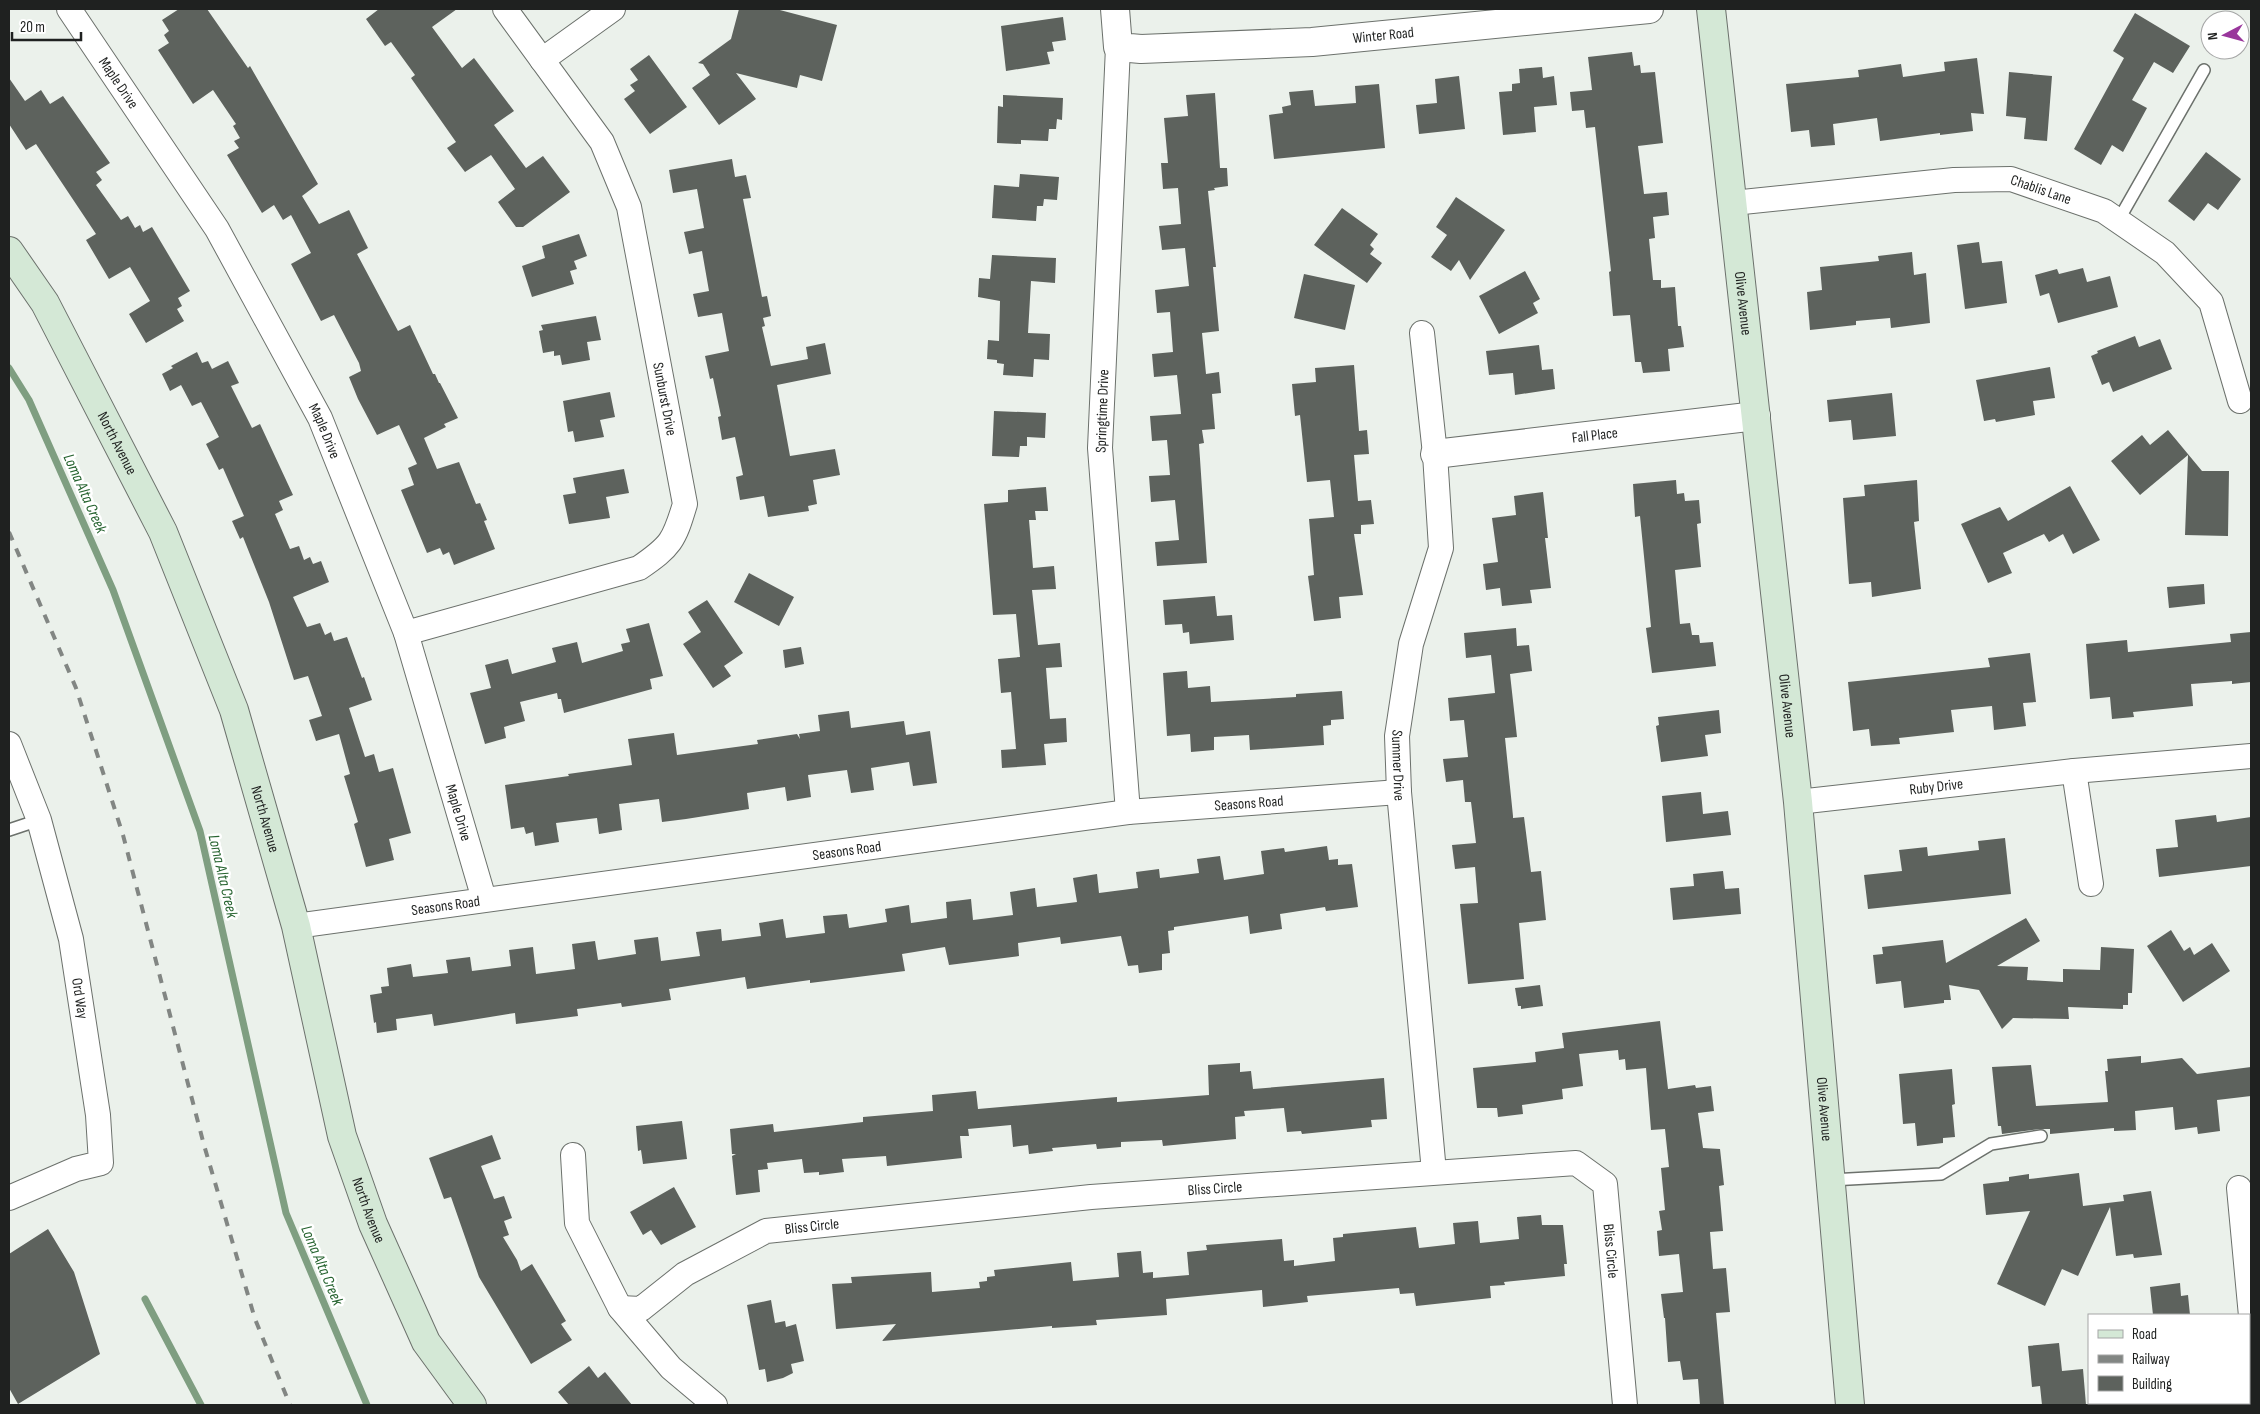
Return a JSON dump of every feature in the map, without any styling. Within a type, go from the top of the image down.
[{"type":"main road","name":"Olive Avenue","points":[[1711,9],[1798,802],[1850,1405]]},
{"type":"main road","name":"North Avenue","points":[[9,251],[45,303],[164,532],[234,710],[296,926],[342,1136],[372,1224],[426,1342],[472,1405]]},
{"type":"street","name":"Maple Drive","points":[[68,9],[217,229],[315,409],[406,634],[484,899]]},
{"type":"street","name":"Sunburst Drive","points":[[406,634],[639,568],[665,550],[676,534],[685,504],[629,207],[602,142],[504,9]]},
{"type":"street","points":[[542,60],[613,9]]},
{"type":"street","name":"Springtime Drive","points":[[1115,9],[1118,47],[1100,448],[1128,812]]},
{"type":"street","name":"Winter Road","points":[[1118,47],[1141,49],[1312,42],[1649,9]]},
{"type":"street","name":"Chablis Lane","points":[[1733,204],[1954,180],[2011,179],[2104,211],[2165,253],[2211,302],[2240,401]]},
{"type":"street","name":"Summer Drive","points":[[1422,333],[1441,548],[1411,644],[1397,736],[1399,792],[1434,1172]]},
{"type":"street","name":"Fall Place","points":[[1434,454],[1756,416]]},
{"type":"street","name":"Ord Way","points":[[9,744],[39,820],[71,939],[98,1115],[101,1163],[76,1169],[9,1198]]},
{"type":"street","name":"Ruby Drive","points":[[1798,802],[2074,771],[2251,756]]},
{"type":"street","points":[[2074,771],[2091,884]]},
{"type":"street","name":"Seasons Road","points":[[296,926],[1128,812],[1399,792]]},
{"type":"street","points":[[574,1155],[577,1223],[620,1308],[671,1368],[715,1405]]},
{"type":"street","name":"Bliss Circle","points":[[620,1308],[641,1310],[685,1274],[766,1231],[1090,1197],[1576,1163],[1605,1184],[1625,1405]]},
{"type":"street","points":[[2239,1188],[2251,1316]]},
{"type":"lane","points":[[2118,221],[2204,70]]},
{"type":"lane","points":[[9,830],[39,820]]},
{"type":"lane","points":[[1831,1180],[1941,1174],[1991,1144],[2041,1136]]},
{"type":"building","points":[[179,9],[207,9],[248,68],[250,66],[318,184],[302,196],[319,224],[349,210],[368,248],[357,254],[398,331],[410,325],[433,374],[435,374],[458,418],[444,424],[446,427],[424,438],[437,469],[459,462],[476,504],[480,503],[487,520],[484,521],[495,549],[454,565],[449,552],[443,555],[440,548],[427,553],[401,490],[414,485],[408,468],[417,464],[399,425],[377,435],[358,399],[349,377],[361,371],[359,363],[334,315],[321,321],[291,264],[311,253],[291,215],[283,220],[274,205],[262,213],[227,155],[239,148],[234,141],[240,138],[233,126],[236,124],[213,90],[193,104],[158,50],[169,43],[164,35],[169,31],[162,20]]},
{"type":"building","points":[[379,9],[457,9],[432,27],[462,68],[474,58],[514,111],[494,125],[526,168],[543,156],[570,192],[523,227],[516,227],[498,202],[515,189],[491,155],[465,172],[447,148],[456,142],[411,78],[415,75],[391,42],[385,46],[366,19]]},
{"type":"building","points":[[739,9],[776,9],[837,25],[822,81],[800,75],[797,88],[736,73],[756,99],[719,125],[692,88],[710,75],[703,64],[698,63],[731,39]]},
{"type":"building","points":[[2135,13],[2190,46],[2173,73],[2154,62],[2132,100],[2147,108],[2123,152],[2112,145],[2101,165],[2074,149],[2124,58],[2113,51]]},
{"type":"building","points":[[1063,17],[1066,40],[1052,42],[1054,51],[1047,52],[1050,64],[1006,71],[1001,26]]},
{"type":"building","points":[[1632,52],[1634,66],[1640,65],[1641,73],[1655,72],[1663,143],[1638,146],[1644,194],[1667,192],[1669,215],[1653,217],[1655,238],[1649,239],[1653,280],[1661,280],[1661,288],[1675,287],[1678,326],[1681,326],[1684,347],[1668,349],[1670,371],[1643,373],[1641,362],[1635,362],[1630,315],[1613,316],[1609,272],[1611,271],[1595,127],[1586,128],[1584,110],[1572,111],[1570,92],[1592,90],[1588,57]]},
{"type":"building","points":[[649,55],[687,107],[650,134],[624,99],[635,91],[630,85],[638,80],[630,69]]},
{"type":"building","points":[[1977,58],[1984,114],[1971,113],[1973,131],[1940,135],[1940,133],[1880,141],[1877,118],[1833,124],[1835,145],[1811,147],[1809,130],[1791,132],[1786,84],[1859,77],[1858,70],[1901,64],[1903,77],[1945,71],[1944,62]]},
{"type":"building","points":[[1542,67],[1543,78],[1554,76],[1557,105],[1534,107],[1536,132],[1503,135],[1499,92],[1512,91],[1512,84],[1520,83],[1519,69]]},
{"type":"building","points":[[2009,72],[2052,76],[2047,141],[2024,139],[2026,118],[2006,116]]},
{"type":"building","points":[[1459,76],[1465,129],[1419,134],[1416,105],[1437,103],[1435,79]]},
{"type":"building","points":[[9,78],[25,101],[41,90],[50,104],[63,96],[110,163],[96,172],[102,180],[96,185],[121,220],[128,216],[135,228],[140,225],[143,232],[152,227],[190,291],[178,298],[182,306],[177,309],[184,321],[146,343],[129,314],[150,301],[130,267],[109,279],[86,240],[96,234],[36,144],[26,150],[9,124]]},
{"type":"building","points":[[1379,84],[1385,148],[1274,159],[1269,115],[1283,113],[1282,107],[1291,105],[1289,92],[1313,90],[1315,106],[1356,103],[1355,86]]},
{"type":"building","points":[[1215,93],[1220,168],[1227,168],[1228,186],[1208,191],[1216,267],[1213,267],[1219,331],[1202,333],[1206,374],[1219,372],[1221,393],[1212,394],[1215,429],[1202,430],[1204,443],[1199,444],[1207,563],[1157,566],[1155,542],[1179,540],[1175,500],[1151,502],[1149,476],[1170,475],[1167,440],[1152,441],[1150,416],[1181,414],[1177,375],[1154,377],[1152,354],[1173,352],[1170,312],[1157,313],[1155,290],[1189,286],[1185,248],[1162,250],[1159,226],[1181,224],[1178,188],[1163,189],[1161,163],[1168,163],[1164,118],[1188,116],[1186,95]]},
{"type":"building","points":[[1003,95],[1063,98],[1062,120],[1057,119],[1056,129],[1049,129],[1048,141],[1021,140],[1021,144],[997,143],[998,106],[1003,107]]},
{"type":"building","points":[[2206,152],[2241,179],[2218,210],[2208,203],[2194,221],[2168,201]]},
{"type":"building","points":[[732,159],[735,177],[746,175],[751,198],[743,199],[762,297],[767,296],[771,316],[763,318],[765,326],[762,327],[771,366],[808,359],[806,347],[825,343],[831,374],[777,385],[790,456],[835,449],[840,475],[813,480],[817,504],[808,506],[809,511],[768,517],[764,496],[740,500],[736,477],[743,475],[735,437],[722,440],[718,417],[721,416],[713,378],[710,379],[705,356],[729,351],[722,313],[698,317],[693,294],[709,291],[702,251],[689,254],[684,232],[704,228],[697,189],[673,193],[669,170]]},
{"type":"building","points":[[1020,174],[1059,177],[1057,200],[1044,199],[1043,206],[1037,206],[1036,221],[992,218],[994,185],[1019,187]]},
{"type":"building","points":[[1456,197],[1505,230],[1470,280],[1459,260],[1451,271],[1431,257],[1447,235],[1436,227]]},
{"type":"building","points":[[1342,208],[1378,234],[1370,245],[1374,249],[1370,254],[1382,263],[1367,283],[1314,245]]},
{"type":"building","points":[[579,234],[587,256],[574,261],[577,269],[570,271],[574,284],[532,297],[522,266],[545,258],[542,246]]},
{"type":"building","points":[[1979,242],[1982,263],[2002,261],[2007,303],[1965,309],[1957,245]]},
{"type":"building","points":[[1912,252],[1914,275],[1926,273],[1930,323],[1891,328],[1890,318],[1856,321],[1856,325],[1810,330],[1807,292],[1822,290],[1820,267],[1879,261],[1878,256]]},
{"type":"building","points":[[992,255],[1056,258],[1055,283],[1031,281],[1028,333],[1050,334],[1049,360],[1034,359],[1033,377],[1003,375],[1004,364],[997,363],[997,360],[987,359],[988,340],[999,341],[1000,301],[978,297],[979,278],[990,279]]},
{"type":"building","points":[[2083,268],[2087,282],[2110,276],[2118,307],[2058,323],[2049,293],[2040,296],[2035,275],[2057,269],[2059,274]]},
{"type":"building","points":[[1525,271],[1540,299],[1533,303],[1538,313],[1499,334],[1479,296]]},
{"type":"building","points":[[1304,274],[1355,285],[1345,330],[1294,318]]},
{"type":"building","points":[[596,316],[601,340],[587,342],[590,360],[562,365],[560,355],[554,356],[554,351],[543,353],[539,331],[543,330],[541,325]]},
{"type":"building","points":[[2135,336],[2139,347],[2160,339],[2172,369],[2113,392],[2109,382],[2102,385],[2091,356],[2098,353],[2097,351]]},
{"type":"building","points":[[1539,345],[1542,370],[1553,369],[1555,389],[1515,395],[1513,373],[1489,375],[1486,351]]},
{"type":"building","points":[[197,352],[202,363],[208,361],[212,369],[228,361],[239,383],[231,386],[252,428],[260,424],[293,495],[279,501],[283,510],[275,514],[290,549],[299,546],[304,560],[310,557],[313,564],[321,561],[329,582],[293,597],[307,627],[320,623],[325,635],[331,632],[334,641],[347,637],[362,678],[364,677],[372,700],[349,708],[365,757],[374,754],[379,772],[393,768],[411,833],[389,839],[394,860],[366,867],[354,824],[358,822],[344,776],[350,774],[339,734],[316,741],[309,720],[322,716],[308,676],[294,680],[269,602],[243,537],[240,539],[232,521],[244,516],[223,468],[219,470],[206,444],[219,437],[201,402],[192,406],[181,385],[170,391],[162,374],[173,368],[171,366]]},
{"type":"building","points":[[1354,365],[1359,431],[1367,430],[1369,454],[1354,455],[1358,501],[1371,500],[1374,524],[1361,525],[1361,534],[1354,534],[1363,595],[1339,597],[1341,618],[1314,621],[1308,576],[1314,575],[1309,519],[1334,517],[1330,480],[1307,482],[1300,415],[1295,416],[1292,384],[1316,382],[1315,368]]},
{"type":"building","points":[[2050,367],[2055,398],[2033,401],[2035,415],[1996,422],[1995,419],[1984,421],[1976,380]]},
{"type":"building","points":[[610,392],[615,417],[600,420],[604,437],[575,442],[573,431],[568,432],[563,401]]},
{"type":"building","points":[[1892,393],[1896,436],[1853,440],[1851,420],[1829,422],[1827,400]]},
{"type":"building","points":[[994,411],[1046,413],[1045,438],[1027,437],[1027,446],[1020,446],[1019,457],[992,456]]},
{"type":"building","points":[[2168,430],[2202,471],[2229,471],[2228,536],[2185,535],[2188,455],[2140,495],[2111,461],[2142,435],[2150,445]]},
{"type":"building","points":[[624,469],[629,493],[606,497],[610,518],[569,524],[563,495],[576,493],[573,478]]},
{"type":"building","points":[[1676,480],[1677,494],[1684,493],[1685,501],[1699,500],[1701,523],[1697,524],[1701,567],[1675,570],[1680,624],[1690,623],[1692,635],[1699,635],[1700,643],[1713,642],[1716,666],[1652,673],[1646,628],[1651,627],[1640,516],[1635,517],[1633,484]]},
{"type":"building","points":[[1917,480],[1919,521],[1914,522],[1921,589],[1872,597],[1871,582],[1849,584],[1843,498],[1865,496],[1864,485]]},
{"type":"building","points":[[2070,486],[2100,540],[2073,554],[2063,534],[2049,542],[2044,534],[2003,553],[2012,573],[1988,583],[1961,524],[2000,507],[2008,521]]},
{"type":"building","points":[[1046,487],[1048,511],[1035,511],[1036,520],[1029,520],[1033,568],[1054,566],[1056,589],[1032,590],[1038,645],[1060,643],[1062,667],[1046,668],[1050,719],[1066,718],[1067,742],[1044,744],[1046,765],[1002,768],[1001,750],[1016,749],[1011,692],[1001,693],[998,659],[1020,657],[1016,614],[993,615],[984,504],[1008,502],[1008,490]]},
{"type":"building","points":[[1543,492],[1548,538],[1545,538],[1551,588],[1530,590],[1532,603],[1502,606],[1500,588],[1486,590],[1483,564],[1498,562],[1492,518],[1516,515],[1514,496]]},
{"type":"building","points":[[749,573],[794,597],[779,626],[734,602]]},
{"type":"building","points":[[2204,584],[2205,604],[2169,608],[2167,587]]},
{"type":"building","points":[[1215,596],[1217,616],[1232,615],[1234,640],[1190,644],[1189,632],[1183,633],[1182,624],[1165,625],[1163,600]]},
{"type":"building","points":[[707,600],[743,653],[724,666],[731,676],[713,688],[683,644],[701,632],[688,612]]},
{"type":"building","points":[[649,623],[663,676],[650,679],[652,689],[564,713],[561,699],[558,699],[557,693],[520,702],[525,721],[504,727],[506,738],[485,744],[470,693],[491,688],[485,665],[508,659],[512,674],[556,662],[552,648],[577,642],[582,663],[623,651],[621,644],[630,642],[626,629]]},
{"type":"building","points":[[1516,628],[1517,646],[1529,645],[1532,671],[1510,674],[1517,737],[1505,738],[1513,818],[1524,817],[1531,872],[1541,871],[1546,920],[1519,923],[1524,979],[1468,984],[1460,904],[1478,903],[1475,867],[1455,869],[1452,845],[1476,843],[1471,802],[1465,802],[1463,780],[1446,782],[1443,759],[1468,757],[1464,720],[1450,721],[1448,698],[1495,693],[1491,655],[1466,658],[1464,633]]},
{"type":"building","points":[[2251,632],[2251,682],[2232,684],[2232,681],[2191,684],[2193,706],[2133,712],[2134,717],[2112,719],[2110,697],[2090,699],[2086,644],[2127,640],[2128,652],[2231,642],[2230,634]]},
{"type":"building","points":[[801,647],[804,664],[785,668],[783,650]]},
{"type":"building","points":[[2030,653],[2036,702],[2023,703],[2026,726],[1994,730],[1992,706],[1951,710],[1954,732],[1899,738],[1900,744],[1871,746],[1869,729],[1853,731],[1848,682],[1990,667],[1988,658]]},
{"type":"building","points":[[1187,671],[1188,688],[1210,686],[1211,702],[1296,697],[1296,694],[1342,691],[1344,719],[1331,720],[1331,725],[1323,726],[1324,745],[1250,750],[1249,735],[1214,737],[1214,750],[1191,752],[1190,734],[1167,736],[1163,673]]},
{"type":"building","points":[[1719,710],[1721,733],[1705,735],[1708,756],[1661,762],[1656,726],[1659,725],[1658,717]]},
{"type":"building","points":[[849,711],[851,728],[904,721],[906,735],[930,731],[937,783],[913,786],[909,762],[871,768],[874,790],[851,793],[847,770],[808,775],[811,797],[787,801],[785,787],[747,793],[749,809],[662,822],[659,799],[619,804],[622,830],[599,834],[597,818],[556,823],[559,842],[535,846],[533,832],[526,834],[524,827],[511,829],[505,785],[632,765],[628,739],[674,733],[677,755],[758,744],[757,740],[797,734],[800,739],[799,734],[820,731],[818,715]]},
{"type":"building","points":[[1701,792],[1703,814],[1728,811],[1731,835],[1666,842],[1662,796]]},
{"type":"building","points":[[2216,815],[2217,822],[2251,817],[2251,866],[2159,877],[2156,849],[2178,847],[2175,820]]},
{"type":"building","points":[[2005,838],[2011,894],[1868,909],[1864,875],[1902,871],[1899,850],[1927,847],[1928,856],[1979,850],[1978,841]]},
{"type":"building","points":[[1327,846],[1329,860],[1338,859],[1338,865],[1352,864],[1358,907],[1326,911],[1325,907],[1280,914],[1282,929],[1250,934],[1248,916],[1174,927],[1174,930],[1168,931],[1170,953],[1162,954],[1162,970],[1139,973],[1138,965],[1128,966],[1121,936],[1061,944],[1060,937],[1018,943],[1019,956],[949,965],[945,947],[902,954],[905,971],[810,983],[810,980],[747,989],[745,977],[669,989],[671,1000],[622,1007],[621,1003],[577,1009],[578,1016],[516,1024],[515,1013],[434,1026],[432,1014],[396,1019],[397,1030],[377,1033],[376,1022],[374,1023],[370,995],[382,993],[381,987],[389,986],[387,968],[411,964],[413,977],[448,973],[446,960],[470,957],[472,971],[511,966],[509,950],[533,947],[536,974],[575,969],[572,944],[595,941],[598,960],[636,954],[634,940],[658,937],[661,961],[700,956],[696,932],[721,929],[722,941],[761,936],[759,923],[783,919],[786,938],[825,933],[823,916],[847,914],[849,928],[887,922],[885,909],[909,905],[911,923],[947,918],[946,902],[971,899],[973,920],[1013,915],[1010,892],[1035,888],[1037,907],[1077,902],[1073,878],[1097,874],[1099,893],[1138,888],[1136,872],[1159,869],[1160,878],[1199,873],[1197,859],[1220,856],[1224,880],[1264,874],[1261,851],[1284,848],[1285,852]]},
{"type":"building","points":[[1723,871],[1725,889],[1739,888],[1741,914],[1673,920],[1670,888],[1694,886],[1693,874]]},
{"type":"building","points":[[2026,918],[2040,941],[1997,966],[2028,967],[2027,980],[2063,982],[2063,969],[2100,970],[2101,947],[2134,949],[2132,993],[2128,993],[2128,1005],[2123,1005],[2123,1009],[2068,1007],[2069,1019],[2013,1018],[2002,1029],[1979,990],[1949,985],[1951,1000],[1944,1000],[1944,1003],[1904,1008],[1901,981],[1876,984],[1873,955],[1883,954],[1882,947],[1943,940],[1946,963]]},
{"type":"building","points":[[2171,930],[2184,951],[2190,947],[2194,955],[2212,943],[2230,971],[2183,1002],[2147,946]]},
{"type":"building","points":[[1540,985],[1543,1006],[1521,1009],[1521,1006],[1518,1006],[1515,988]]},
{"type":"building","points":[[1660,1021],[1668,1089],[1695,1085],[1696,1088],[1711,1086],[1714,1111],[1698,1113],[1703,1148],[1720,1149],[1724,1185],[1719,1186],[1723,1231],[1710,1232],[1713,1269],[1726,1268],[1730,1312],[1716,1313],[1724,1405],[1700,1405],[1698,1379],[1683,1380],[1680,1361],[1668,1362],[1665,1318],[1661,1294],[1683,1292],[1679,1254],[1659,1256],[1657,1231],[1662,1230],[1659,1211],[1665,1210],[1661,1168],[1669,1167],[1665,1129],[1651,1130],[1646,1068],[1626,1070],[1625,1059],[1619,1060],[1618,1050],[1579,1054],[1583,1086],[1562,1089],[1563,1099],[1522,1105],[1523,1114],[1498,1117],[1497,1108],[1477,1108],[1473,1068],[1536,1062],[1535,1052],[1564,1048],[1562,1033]]},
{"type":"building","points":[[2141,1056],[2141,1063],[2182,1058],[2197,1074],[2251,1067],[2251,1096],[2217,1100],[2220,1131],[2198,1134],[2197,1127],[2175,1130],[2173,1107],[2135,1111],[2136,1130],[2114,1131],[2114,1128],[2050,1134],[2050,1129],[2040,1129],[2002,1134],[2001,1126],[1998,1126],[1992,1067],[2031,1065],[2036,1106],[2108,1102],[2105,1071],[2108,1071],[2107,1059]]},
{"type":"building","points":[[1240,1063],[1240,1072],[1251,1071],[1253,1089],[1384,1078],[1387,1119],[1371,1120],[1372,1127],[1302,1134],[1301,1131],[1287,1132],[1284,1108],[1244,1111],[1245,1116],[1235,1117],[1236,1139],[1163,1146],[1162,1140],[1121,1142],[1121,1147],[1097,1149],[1096,1144],[1052,1148],[1053,1151],[1029,1154],[1028,1145],[1013,1147],[1011,1125],[968,1129],[969,1136],[960,1136],[962,1158],[887,1166],[886,1156],[842,1159],[844,1172],[819,1175],[819,1172],[804,1173],[802,1159],[767,1163],[768,1169],[758,1170],[760,1192],[736,1195],[732,1156],[736,1154],[732,1154],[730,1129],[773,1124],[774,1132],[863,1122],[863,1117],[933,1111],[932,1095],[976,1091],[978,1109],[1117,1097],[1117,1102],[1209,1095],[1208,1065]]},
{"type":"building","points":[[1952,1069],[1955,1104],[1952,1105],[1955,1137],[1943,1138],[1943,1143],[1917,1146],[1915,1123],[1903,1124],[1899,1074]]},
{"type":"building","points":[[682,1121],[687,1159],[643,1164],[641,1150],[638,1151],[636,1126]]},
{"type":"building","points":[[492,1135],[501,1159],[481,1166],[494,1199],[504,1196],[512,1218],[504,1221],[509,1235],[503,1237],[517,1260],[521,1271],[532,1264],[566,1321],[561,1324],[572,1340],[531,1364],[479,1277],[451,1197],[444,1199],[429,1158]]},
{"type":"building","points":[[2079,1173],[2083,1206],[2124,1201],[2123,1195],[2151,1191],[2162,1255],[2134,1258],[2133,1254],[2116,1256],[2110,1207],[2078,1276],[2062,1269],[2045,1306],[1997,1284],[2030,1211],[1986,1215],[1983,1184],[2009,1181],[2009,1177],[2029,1174],[2029,1179]]},
{"type":"building","points":[[674,1187],[696,1227],[661,1245],[651,1230],[643,1235],[630,1212]]},
{"type":"building","points":[[1541,1215],[1542,1225],[1563,1225],[1567,1264],[1564,1264],[1565,1276],[1504,1282],[1505,1285],[1490,1286],[1491,1298],[1416,1306],[1414,1293],[1400,1294],[1399,1288],[1307,1296],[1308,1302],[1263,1307],[1262,1290],[1166,1299],[1167,1315],[1096,1320],[1097,1325],[1052,1328],[1052,1326],[882,1341],[896,1324],[836,1329],[832,1284],[852,1283],[851,1277],[931,1272],[932,1292],[980,1288],[979,1282],[987,1281],[987,1277],[995,1276],[994,1270],[1071,1262],[1073,1281],[1119,1277],[1117,1253],[1141,1251],[1143,1273],[1153,1272],[1153,1278],[1189,1275],[1187,1252],[1207,1250],[1206,1245],[1282,1239],[1284,1261],[1294,1260],[1294,1266],[1335,1261],[1333,1238],[1343,1237],[1343,1234],[1416,1227],[1419,1248],[1455,1244],[1453,1223],[1478,1221],[1480,1243],[1519,1239],[1517,1217]]},
{"type":"building","points":[[48,1229],[74,1272],[100,1354],[18,1404],[9,1388],[9,1254]]},
{"type":"building","points":[[2180,1283],[2181,1296],[2188,1295],[2190,1314],[2153,1314],[2150,1287]]},
{"type":"building","points":[[771,1300],[775,1323],[785,1321],[786,1327],[796,1324],[804,1361],[791,1364],[793,1373],[767,1382],[765,1369],[759,1370],[747,1305]]},
{"type":"building","points":[[2059,1343],[2062,1371],[2083,1369],[2086,1405],[2042,1405],[2040,1386],[2032,1387],[2028,1346]]},
{"type":"building","points":[[589,1366],[598,1378],[605,1372],[632,1405],[569,1405],[558,1392]]},
{"type":"waterway","name":"Loma Alta Creek","points":[[9,368],[29,400],[113,590],[200,831],[286,1213],[367,1405]]},
{"type":"waterway","points":[[145,1299],[201,1405]]},
{"type":"railway","points":[[9,532],[76,688],[123,835],[204,1145],[255,1319],[290,1405]]}]
